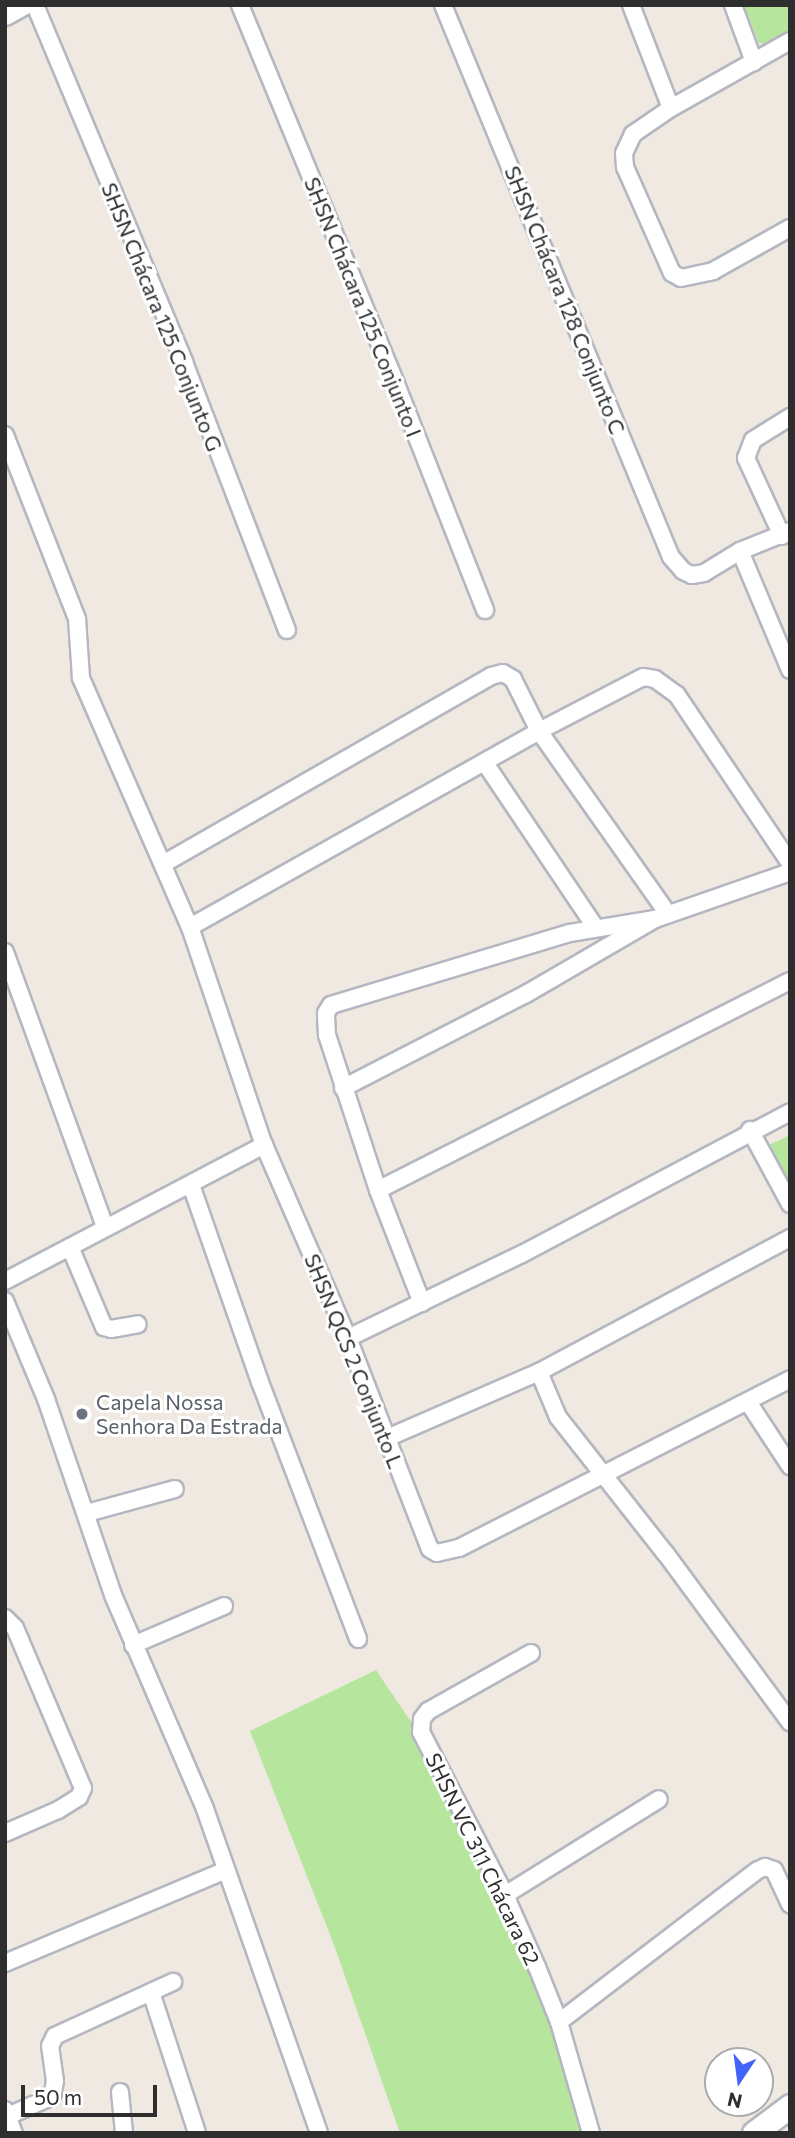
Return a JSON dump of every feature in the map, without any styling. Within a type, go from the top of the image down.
[{"type":"main road","points":[[754,2133],[790,2106]]},
{"type":"street","points":[[5,15],[23,5]]},
{"type":"street","name":"SHSN Chácara 125 Conjunto G","points":[[35,5],[184,362],[287,630]]},
{"type":"street","name":"SHSN Chácara 125 Conjunto I","points":[[240,5],[396,383],[485,610]]},
{"type":"street","name":"SHSN Chácara 128 Conjunto C","points":[[443,5],[671,556],[683,571],[692,575],[704,573],[740,551]]},
{"type":"street","points":[[631,5],[671,108]]},
{"type":"street","points":[[733,5],[754,62]]},
{"type":"street","points":[[790,41],[671,108],[633,134],[627,142],[625,167],[672,273],[681,278],[713,271],[790,228]]},
{"type":"street","points":[[790,417],[753,440],[746,458],[786,534],[740,551],[790,670]]},
{"type":"street","name":"SHSN QCS 2 Conjunto L","points":[[5,435],[77,619],[81,678],[190,928],[264,1145],[348,1338],[424,1541],[437,1553],[459,1548],[603,1473]]},
{"type":"street","points":[[163,864],[491,676],[503,673],[513,679],[539,731],[661,916]]},
{"type":"street","points":[[190,928],[539,731],[643,677],[655,679],[677,695],[790,863]]},
{"type":"street","points":[[485,763],[595,927]]},
{"type":"street","points":[[422,1303],[378,1190],[343,1088],[325,1023],[331,1005],[595,927],[661,916],[790,872]]},
{"type":"street","points":[[343,1088],[526,994],[661,916]]},
{"type":"street","points":[[5,952],[105,1227]]},
{"type":"street","points":[[378,1190],[790,981]]},
{"type":"street","points":[[348,1338],[522,1254],[750,1130],[790,1112]]},
{"type":"street","points":[[750,1130],[790,1204]]},
{"type":"street","points":[[5,1281],[264,1145]]},
{"type":"street","points":[[191,1185],[260,1382],[358,1639]]},
{"type":"street","points":[[387,1438],[539,1372],[790,1238]]},
{"type":"street","points":[[70,1247],[104,1327],[111,1329],[138,1324]]},
{"type":"street","points":[[5,1301],[46,1399],[113,1595],[189,1768],[318,2133]]},
{"type":"street","points":[[539,1372],[558,1416],[790,1722]]},
{"type":"street","points":[[603,1473],[790,1379]]},
{"type":"street","points":[[748,1402],[790,1466]]},
{"type":"street","points":[[87,1513],[175,1489]]},
{"type":"street","points":[[133,1644],[224,1606]]},
{"type":"street","points":[[5,1618],[15,1628],[83,1787],[79,1797],[58,1810],[5,1833]]},
{"type":"street","name":"SHSN VC 311 Chácara 62","points":[[531,1653],[428,1711],[421,1726],[426,1744],[505,1895],[559,2022],[592,2133]]},
{"type":"street","points":[[505,1895],[659,1799]]},
{"type":"street","points":[[559,2022],[758,1870],[765,1867],[774,1870],[790,1905]]},
{"type":"street","points":[[5,1963],[226,1870]]},
{"type":"street","points":[[15,2133],[6,2113],[53,2093],[50,2046],[55,2036],[173,1982]]},
{"type":"street","points":[[151,1992],[197,2133]]},
{"type":"street","points":[[120,2092],[124,2133]]},
{"type":"green space","points":[[744,5],[790,5],[790,37],[773,46],[759,43]]},
{"type":"green space","points":[[790,1135],[790,1193],[769,1145]]},
{"type":"green space","points":[[376,1670],[426,1744],[505,1895],[591,2133],[400,2133],[334,1945],[250,1731]]},
{"type":"place","name":"Capela Nossa Senhora Da Estrada","points":[[82,1414]]}]
